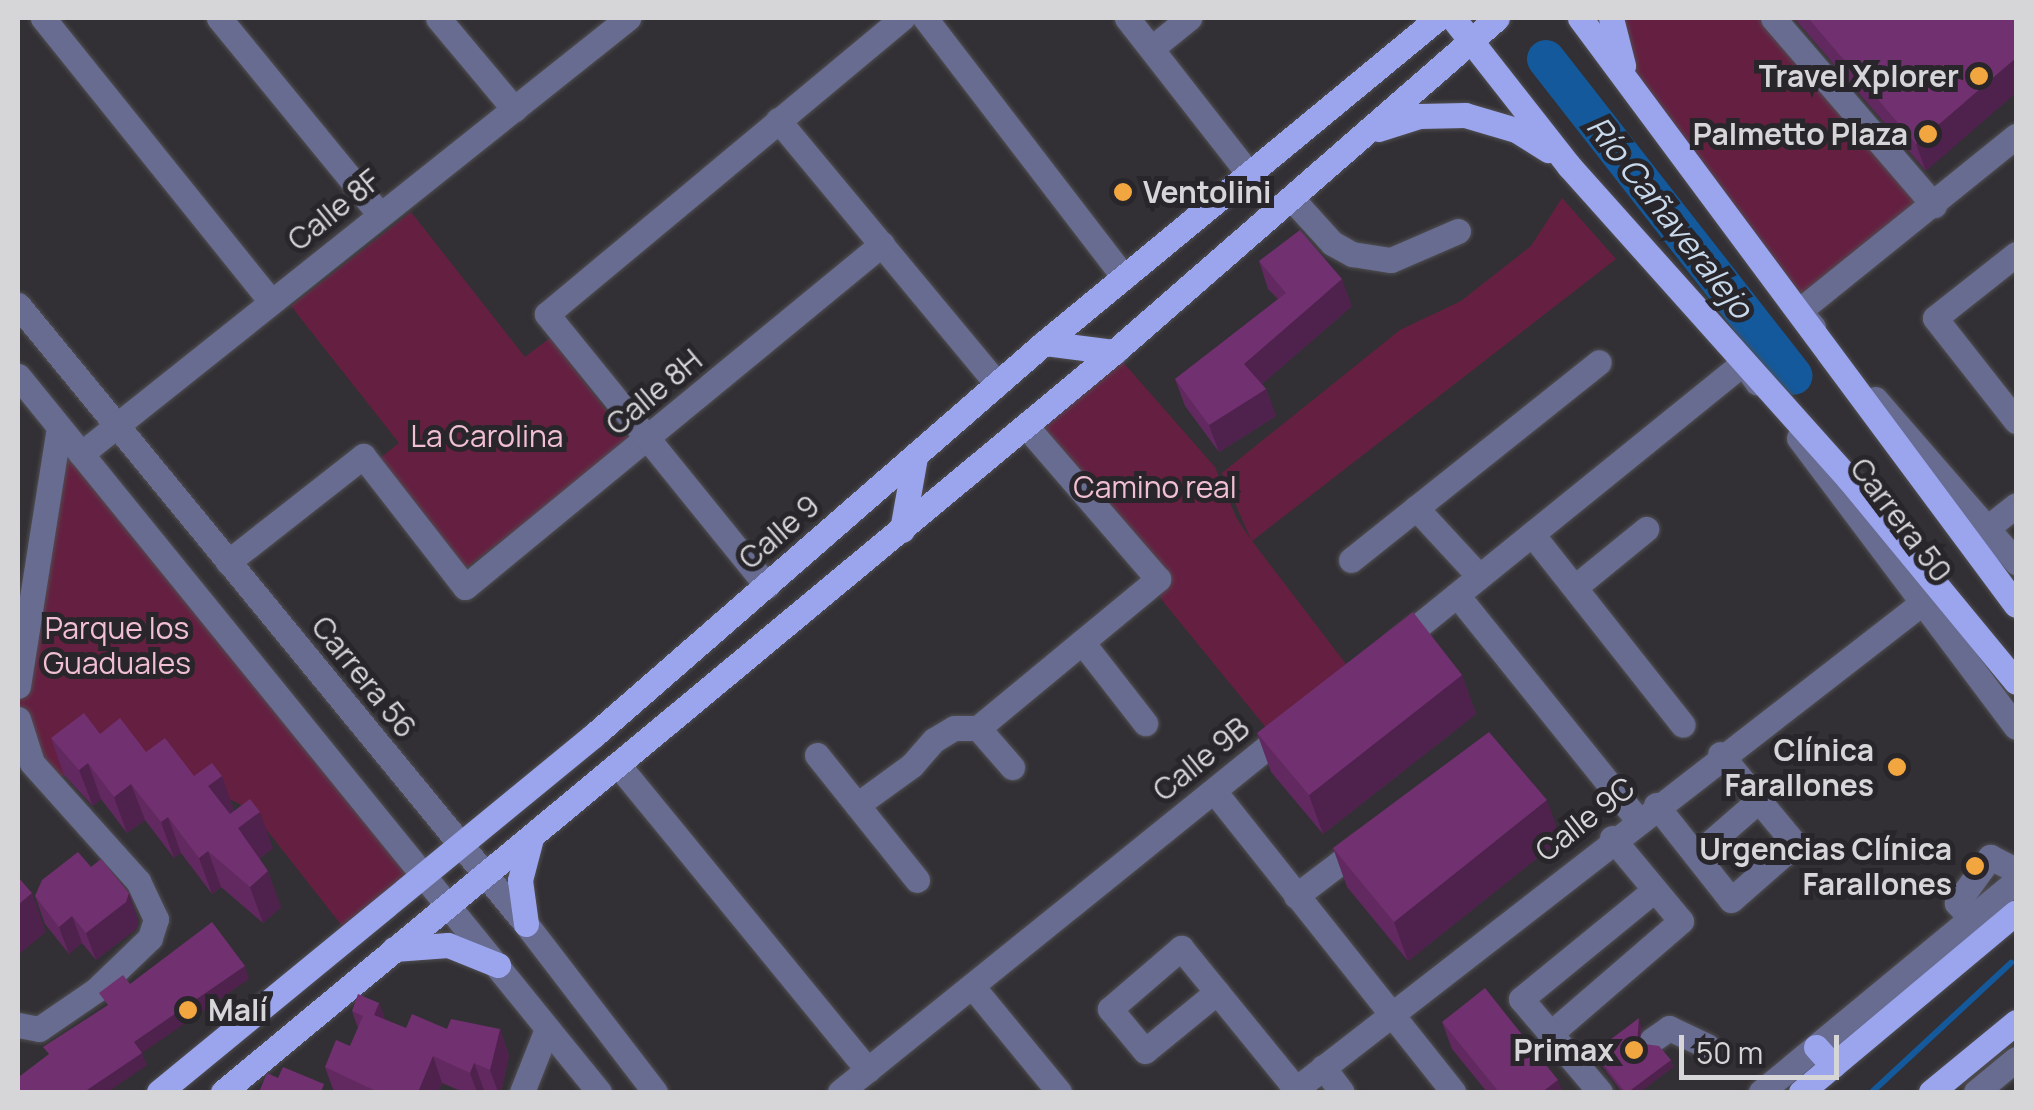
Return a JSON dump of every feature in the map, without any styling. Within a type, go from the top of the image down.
[{"type":"main road","name":"Calle 9","points":[[159,1092],[460,846],[767,586],[1044,343],[1438,18]]},
{"type":"main road","name":"Carrera 50","points":[[1453,18],[1483,30],[1569,166],[1921,564],[2016,682]]},
{"type":"main road","name":"Carrera 50","points":[[1580,18],[1800,311],[1960,536],[2016,605]]},
{"type":"main road","points":[[1611,18],[1627,80]]},
{"type":"main road","points":[[223,1092],[1114,352],[1294,200],[1483,30]]},
{"type":"main road","points":[[1369,132],[1419,116],[1466,115],[1516,130],[1569,166]]},
{"type":"main road","points":[[1044,343],[1114,352]]},
{"type":"main road","points":[[902,530],[915,457]]},
{"type":"main road","points":[[526,924],[520,880],[531,838]]},
{"type":"main road","points":[[1801,1092],[1825,1056],[2016,912]]},
{"type":"main road","points":[[394,949],[448,945],[498,965]]},
{"type":"main road","points":[[1931,1092],[2016,1022]]},
{"type":"street","points":[[43,18],[271,302]]},
{"type":"street","points":[[219,18],[380,215]]},
{"type":"street","points":[[438,18],[514,109]]},
{"type":"street","name":"Calle 8F","points":[[81,454],[625,18]]},
{"type":"street","points":[[767,586],[547,314],[902,18]]},
{"type":"street","points":[[925,18],[1124,276]]},
{"type":"street","points":[[1128,18],[1248,173]]},
{"type":"street","points":[[1152,48],[1188,18]]},
{"type":"street","points":[[1773,18],[1934,204]]},
{"type":"street","points":[[778,120],[997,384]]},
{"type":"street","points":[[1800,311],[2016,136]]},
{"type":"street","points":[[1294,200],[1332,244],[1352,254],[1391,260],[1458,231]]},
{"type":"street","name":"Calle 8H","points":[[228,562],[363,456],[465,588],[882,244]]},
{"type":"street","points":[[2016,254],[1935,318],[2008,392],[2016,421]]},
{"type":"street","name":"Carrera 56","points":[[18,305],[114,427],[526,924],[655,1092]]},
{"type":"street","name":"Carrera 50","points":[[1800,311],[2016,562]]},
{"type":"street","points":[[1351,560],[1600,362]]},
{"type":"street","points":[[1370,665],[1743,363]]},
{"type":"street","name":"Carrera 50","points":[[1743,363],[2014,725]]},
{"type":"street","points":[[18,376],[426,872],[599,1092]]},
{"type":"street","points":[[857,805],[944,734],[978,728],[1158,579],[1026,426]]},
{"type":"street","points":[[18,686],[59,428]]},
{"type":"street","points":[[1988,528],[2016,506]]},
{"type":"street","points":[[1416,508],[1478,576]]},
{"type":"street","points":[[1575,587],[1646,530]]},
{"type":"street","points":[[1532,534],[1683,725]]},
{"type":"street","points":[[1458,595],[1646,812],[1696,855],[1731,900],[1795,844],[1720,754]]},
{"type":"street","name":"Calle 9C","points":[[1294,1091],[1720,754],[1922,603]]},
{"type":"street","points":[[1082,642],[1145,722]]},
{"type":"street","points":[[18,719],[32,763],[138,881],[156,919],[150,938],[96,990],[39,1029],[18,1025]]},
{"type":"street","name":"Calle 9B","points":[[840,1092],[1302,719]]},
{"type":"street","points":[[978,728],[1012,767]]},
{"type":"street","points":[[816,755],[917,880]]},
{"type":"street","points":[[620,766],[868,1070]]},
{"type":"street","points":[[1214,791],[1453,1092]]},
{"type":"street","points":[[1696,855],[1758,801]]},
{"type":"street","points":[[1296,896],[1378,834]]},
{"type":"street","points":[[1550,1034],[1682,921],[1612,838]]},
{"type":"street","points":[[1761,1092],[1825,1056],[2015,870]]},
{"type":"street","points":[[1600,1084],[1521,1000],[1654,890]]},
{"type":"street","points":[[972,986],[1059,1092]]},
{"type":"street","points":[[1217,992],[1294,1091]]},
{"type":"street","points":[[1652,1040],[1669,1028],[1707,1046]]},
{"type":"street","points":[[522,1092],[547,1029]]},
{"type":"street","points":[[1976,1092],[2016,1059]]},
{"type":"street","points":[[1323,1068],[1342,1092]]},
{"type":"green space","points":[[1611,18],[1773,18],[1934,205],[1799,311],[1627,80]]},
{"type":"green space","name":"Camino real","points":[[1562,198],[1616,259],[1252,541],[1355,676],[1276,740],[1161,599],[1157,579],[1026,426],[1114,352],[1215,467],[1236,517],[1251,540],[1222,473],[1400,330],[1461,301],[1531,246]]},
{"type":"green space","name":"La Carolina","points":[[411,212],[525,357],[550,338],[630,441],[465,569],[379,459],[399,443],[291,306]]},
{"type":"green space","name":"Parque los Guaduales","points":[[59,428],[426,872],[350,936],[251,810],[107,736],[51,786],[18,719],[18,686]]},
{"type":"building","name":"Palmetto Plaza","points":[[1808,18],[2013,18],[2016,58],[1916,144]]},
{"type":"building","points":[[1300,230],[1342,279],[1244,364],[1266,389],[1209,425],[1175,379],[1286,293],[1259,261]]},
{"type":"building","points":[[1413,612],[1462,675],[1309,795],[1257,733]]},
{"type":"building","points":[[84,713],[100,734],[120,718],[146,752],[165,738],[194,776],[212,763],[222,776],[208,786],[230,814],[250,799],[260,812],[238,828],[268,871],[250,887],[208,851],[199,858],[168,817],[161,822],[131,784],[114,797],[88,763],[79,770],[51,738]]},
{"type":"building","points":[[1489,732],[1547,800],[1394,922],[1333,848]]},
{"type":"building","points":[[78,852],[91,867],[101,859],[129,893],[126,902],[86,933],[72,916],[59,927],[35,896],[42,880]]},
{"type":"building","points":[[18,877],[32,893],[18,905]]},
{"type":"building","points":[[212,922],[245,966],[134,1042],[142,1053],[84,1092],[18,1092],[18,1074],[49,1054],[43,1047],[108,1005],[99,993],[123,975],[130,984]]},
{"type":"building","points":[[1485,988],[1558,1080],[1542,1092],[1499,1092],[1442,1022]]},
{"type":"building","points":[[358,994],[379,1003],[374,1015],[406,1028],[412,1014],[447,1029],[451,1019],[500,1029],[490,1070],[474,1063],[470,1073],[433,1056],[418,1092],[378,1092],[325,1067],[336,1040],[350,1046],[363,1016],[352,1011]]},
{"type":"building","name":"Primax","points":[[1639,1018],[1637,1043],[1659,1046],[1671,1060],[1625,1092],[1594,1052]]},
{"type":"building","points":[[283,1067],[324,1084],[321,1092],[259,1092],[267,1073],[278,1078]]},
{"type":"waterway","name":"Río Cañaveralejo","points":[[1546,59],[1794,376]]},
{"type":"waterway","points":[[1872,1092],[2011,963]]},
{"type":"place","name":"Travel Xplorer","points":[[1979,76]]},
{"type":"place","name":"Palmetto Plaza","points":[[1928,134]]},
{"type":"place","name":"Ventolini","points":[[1123,192]]},
{"type":"place","name":"Clínica Farallones","points":[[1897,767]]},
{"type":"place","name":"Urgencias Clínica Farallones","points":[[1975,866]]},
{"type":"place","name":"Malí","points":[[188,1010]]},
{"type":"place","name":"Primax","points":[[1634,1050]]}]
